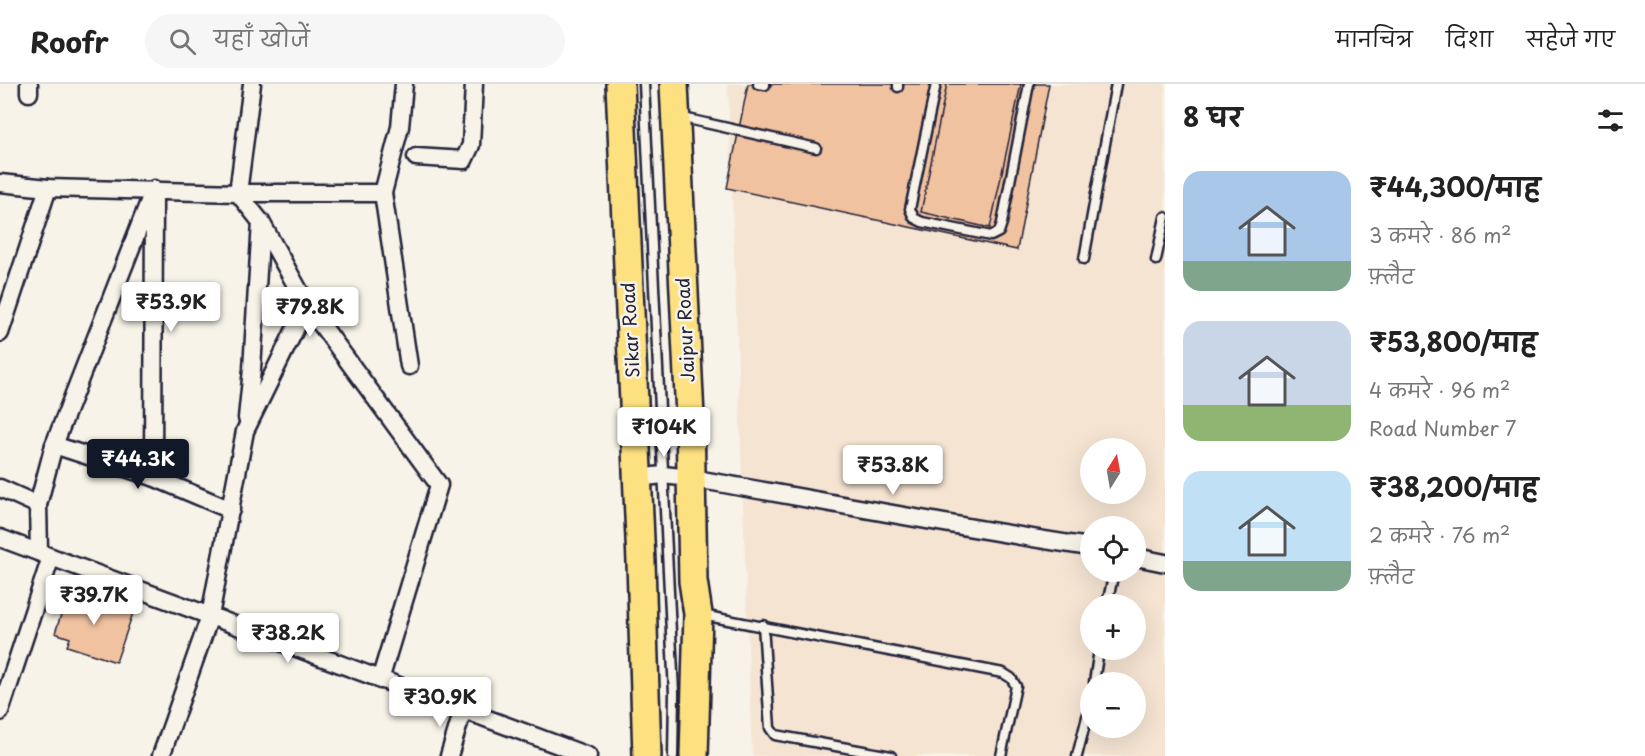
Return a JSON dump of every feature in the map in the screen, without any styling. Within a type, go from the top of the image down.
[{"type":"main road","name":"Sikar Road","points":[[620,84],[650,476],[647,756]]},
{"type":"main road","name":"Jaipur Road","points":[[674,84],[690,406],[693,581],[698,614],[694,756]]},
{"type":"street","points":[[252,84],[238,193],[261,222],[307,305],[439,485],[380,680]]},
{"type":"street","points":[[404,84],[400,127],[383,193],[409,366]]},
{"type":"street","points":[[416,157],[465,160],[471,145],[474,84]]},
{"type":"street","points":[[0,183],[48,188],[238,193],[383,193]]},
{"type":"street","points":[[0,333],[48,188]]},
{"type":"street","points":[[0,712],[45,554],[38,505],[54,445],[154,189]]},
{"type":"street","points":[[153,477],[154,189]]},
{"type":"street","points":[[161,756],[210,616],[231,510],[245,431],[252,369],[261,222]]},
{"type":"street","points":[[245,431],[307,305]]},
{"type":"street","points":[[54,445],[153,477],[231,510]]},
{"type":"street","points":[[650,476],[690,478],[872,509],[961,528],[1080,546]]},
{"type":"street","points":[[0,488],[38,505]]},
{"type":"street","points":[[0,538],[588,756]]},
{"type":"street","points":[[1146,559],[1165,563]]},
{"type":"street","points":[[449,756],[464,710]]},
{"type":"lane","points":[[644,84],[650,476],[674,693],[673,756]]},
{"type":"lane","points":[[936,84],[910,209],[914,219],[922,222],[991,236],[999,232],[1002,223],[1029,84]]},
{"type":"lane","points":[[1084,260],[1116,84]]},
{"type":"lane","points":[[675,116],[816,148]]},
{"type":"lane","points":[[1156,260],[1165,217]]},
{"type":"lane","points":[[698,614],[1003,673],[1011,678],[1016,686],[1002,756]]},
{"type":"lane","points":[[763,626],[770,728],[775,735],[891,756]]},
{"type":"lane","points":[[1077,756],[1082,738]]},
{"type":"shaded area","points":[[728,84],[1165,84],[1165,756],[752,756]]},
{"type":"building","points":[[748,84],[1049,84],[1017,250],[727,188]]},
{"type":"building","points":[[947,84],[1021,84],[990,228],[921,212]]},
{"type":"building","points":[[69,591],[133,613],[116,662],[67,646],[70,638],[55,633]]}]
